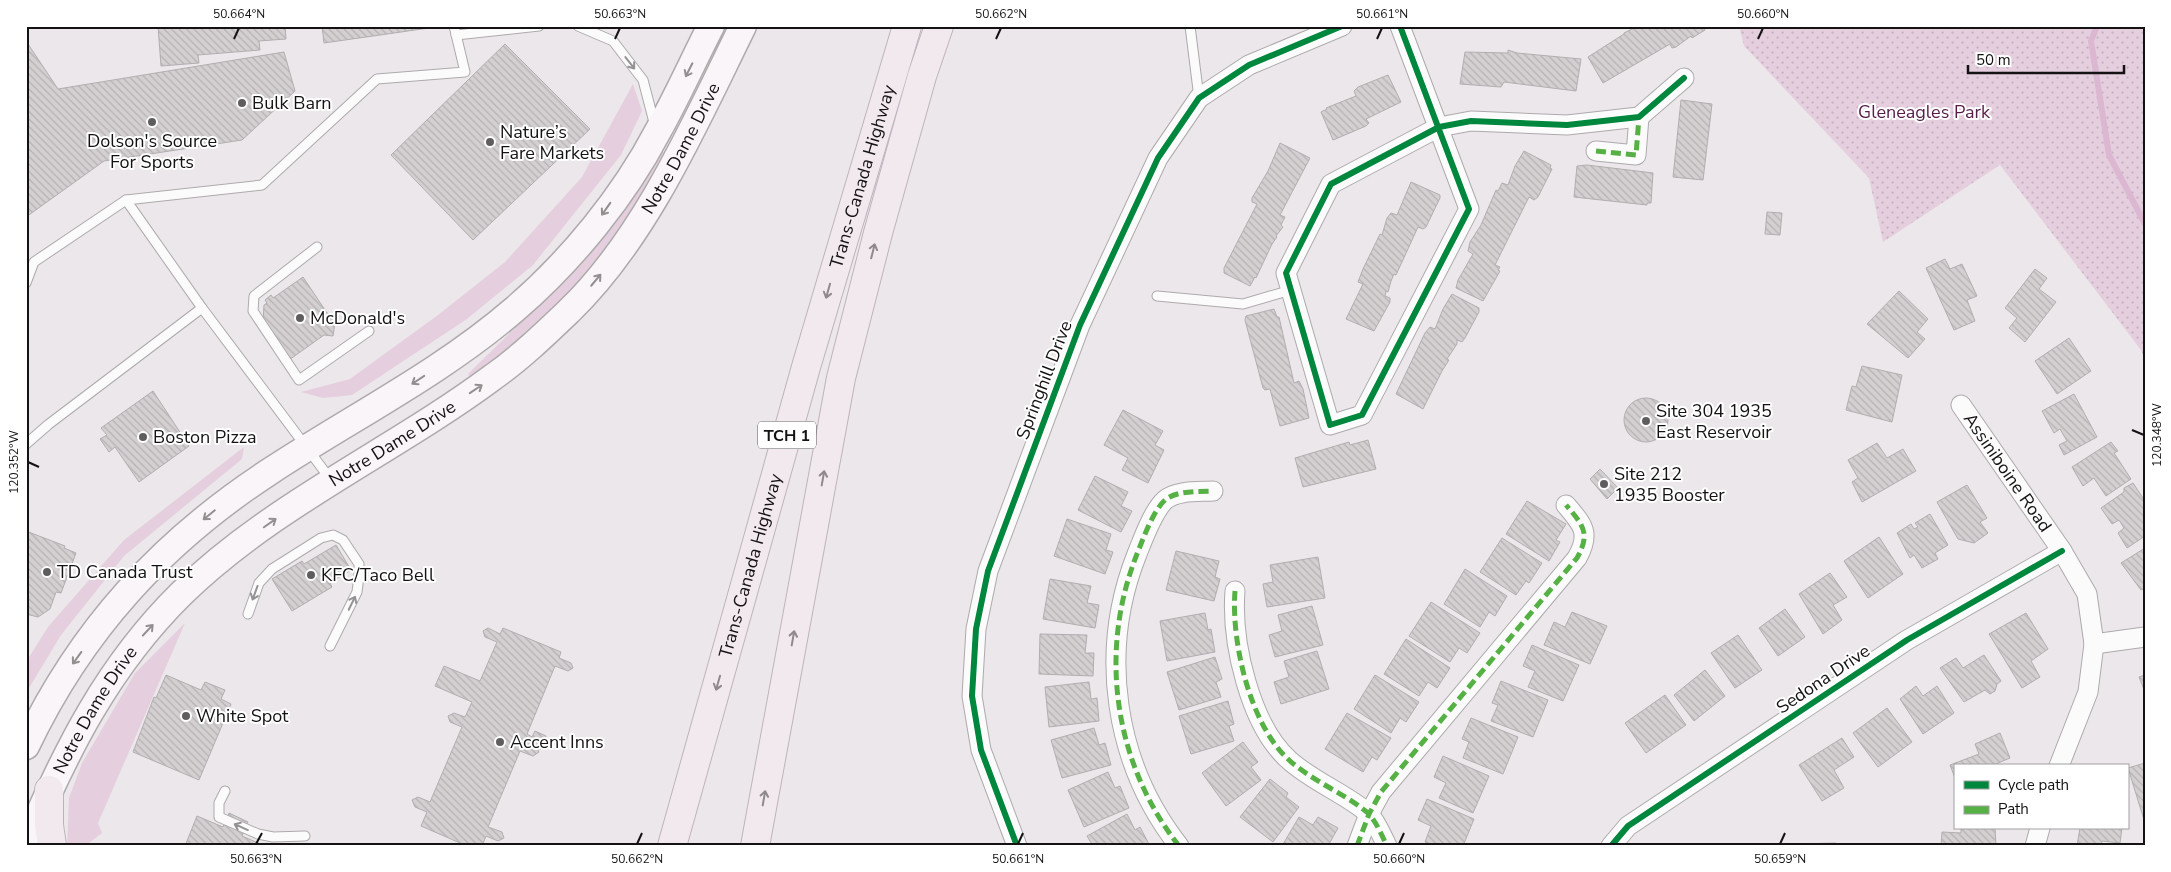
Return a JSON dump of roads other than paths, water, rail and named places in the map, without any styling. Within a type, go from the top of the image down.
[{"type":"highway","name":"Trans-Canada Highway","points":[[672,846],[808,358],[907,26]]},
{"type":"highway","name":"Trans-Canada Highway","points":[[755,846],[841,378],[878,233],[922,76],[939,26]]},
{"type":"highway","points":[[49,790],[49,825],[52,846]]},
{"type":"main road","name":"Notre Dame Drive","points":[[26,746],[46,706],[72,664],[151,565],[210,514],[269,472],[416,381],[514,310],[547,279],[594,226],[657,133],[711,26]]},
{"type":"main road","name":"Notre Dame Drive","points":[[26,844],[49,790],[83,722],[134,645],[182,593],[239,545],[494,376],[571,310],[627,240],[658,193],[743,26]]},
{"type":"street","name":"Springhill Drive","points":[[1017,846],[981,750],[972,696],[976,629],[988,571],[1080,325],[1158,158],[1199,98],[1249,65],[1342,26]]},
{"type":"street","points":[[1400,26],[1440,127],[1469,209],[1362,415],[1330,425],[1286,273],[1330,184],[1440,127],[1471,122],[1567,125],[1639,117],[1684,78]]},
{"type":"street","points":[[1596,151],[1636,155],[1639,117]]},
{"type":"street","name":"Assiniboine Road","points":[[1961,405],[2062,551],[2087,594],[2094,644],[2088,692],[2061,764]]},
{"type":"street","points":[[1179,846],[1163,826],[1147,796],[1127,749],[1118,710],[1115,665],[1118,620],[1130,571],[1147,530],[1165,500],[1178,494],[1213,491]]},
{"type":"street","points":[[1357,846],[1369,814],[1381,792],[1577,558],[1583,547],[1585,534],[1582,523],[1566,505]]},
{"type":"street","name":"Sedona Drive","points":[[1611,846],[1628,826],[1899,646],[2062,551]]},
{"type":"street","points":[[1235,591],[1233,616],[1243,667],[1259,718],[1272,742],[1288,760],[1309,776],[1369,814],[1387,846]]},
{"type":"street","points":[[2094,644],[2145,637]]},
{"type":"street","points":[[2035,846],[2039,830]]},
{"type":"lane","points":[[26,284],[34,262],[126,200],[262,185],[376,79],[465,72],[455,31],[539,26]]},
{"type":"lane","points":[[578,26],[613,41],[643,80],[657,133]]},
{"type":"lane","points":[[1190,26],[1199,98]]},
{"type":"lane","points":[[126,200],[202,308],[332,482]]},
{"type":"lane","points":[[317,247],[254,296],[253,311],[299,380],[369,332]]},
{"type":"lane","points":[[1157,296],[1244,304],[1291,290]]},
{"type":"lane","points":[[26,444],[62,414],[202,308]]},
{"type":"lane","points":[[248,614],[259,583],[272,569],[321,538],[332,535],[343,540],[358,564],[359,576],[357,592],[330,646]]},
{"type":"lane","points":[[225,791],[220,803],[219,817],[258,834],[273,837],[305,836]]},
{"type":"waterway","points":[[2097,26],[2091,41],[2109,155],[2145,224]]},
{"type":"place","name":"Bulk Barn","points":[[242,103]]},
{"type":"place","name":"Dolson's Source For Sports","points":[[152,122]]},
{"type":"place","name":"Nature’s Fare Markets","points":[[490,142]]},
{"type":"place","name":"McDonald's","points":[[300,318]]},
{"type":"place","name":"Site 304 1935 East Reservoir","points":[[1646,421]]},
{"type":"place","name":"Boston Pizza","points":[[143,437]]},
{"type":"place","name":"Site 212 1935 Booster","points":[[1604,484]]},
{"type":"place","name":"TD Canada Trust","points":[[47,572]]},
{"type":"place","name":"KFC/Taco Bell","points":[[311,575]]},
{"type":"place","name":"White Spot","points":[[186,716]]},
{"type":"place","name":"Accent Inns","points":[[500,742]]},
{"type":"park label","name":"Gleneagles Park","points":[[1924,112]]}]
